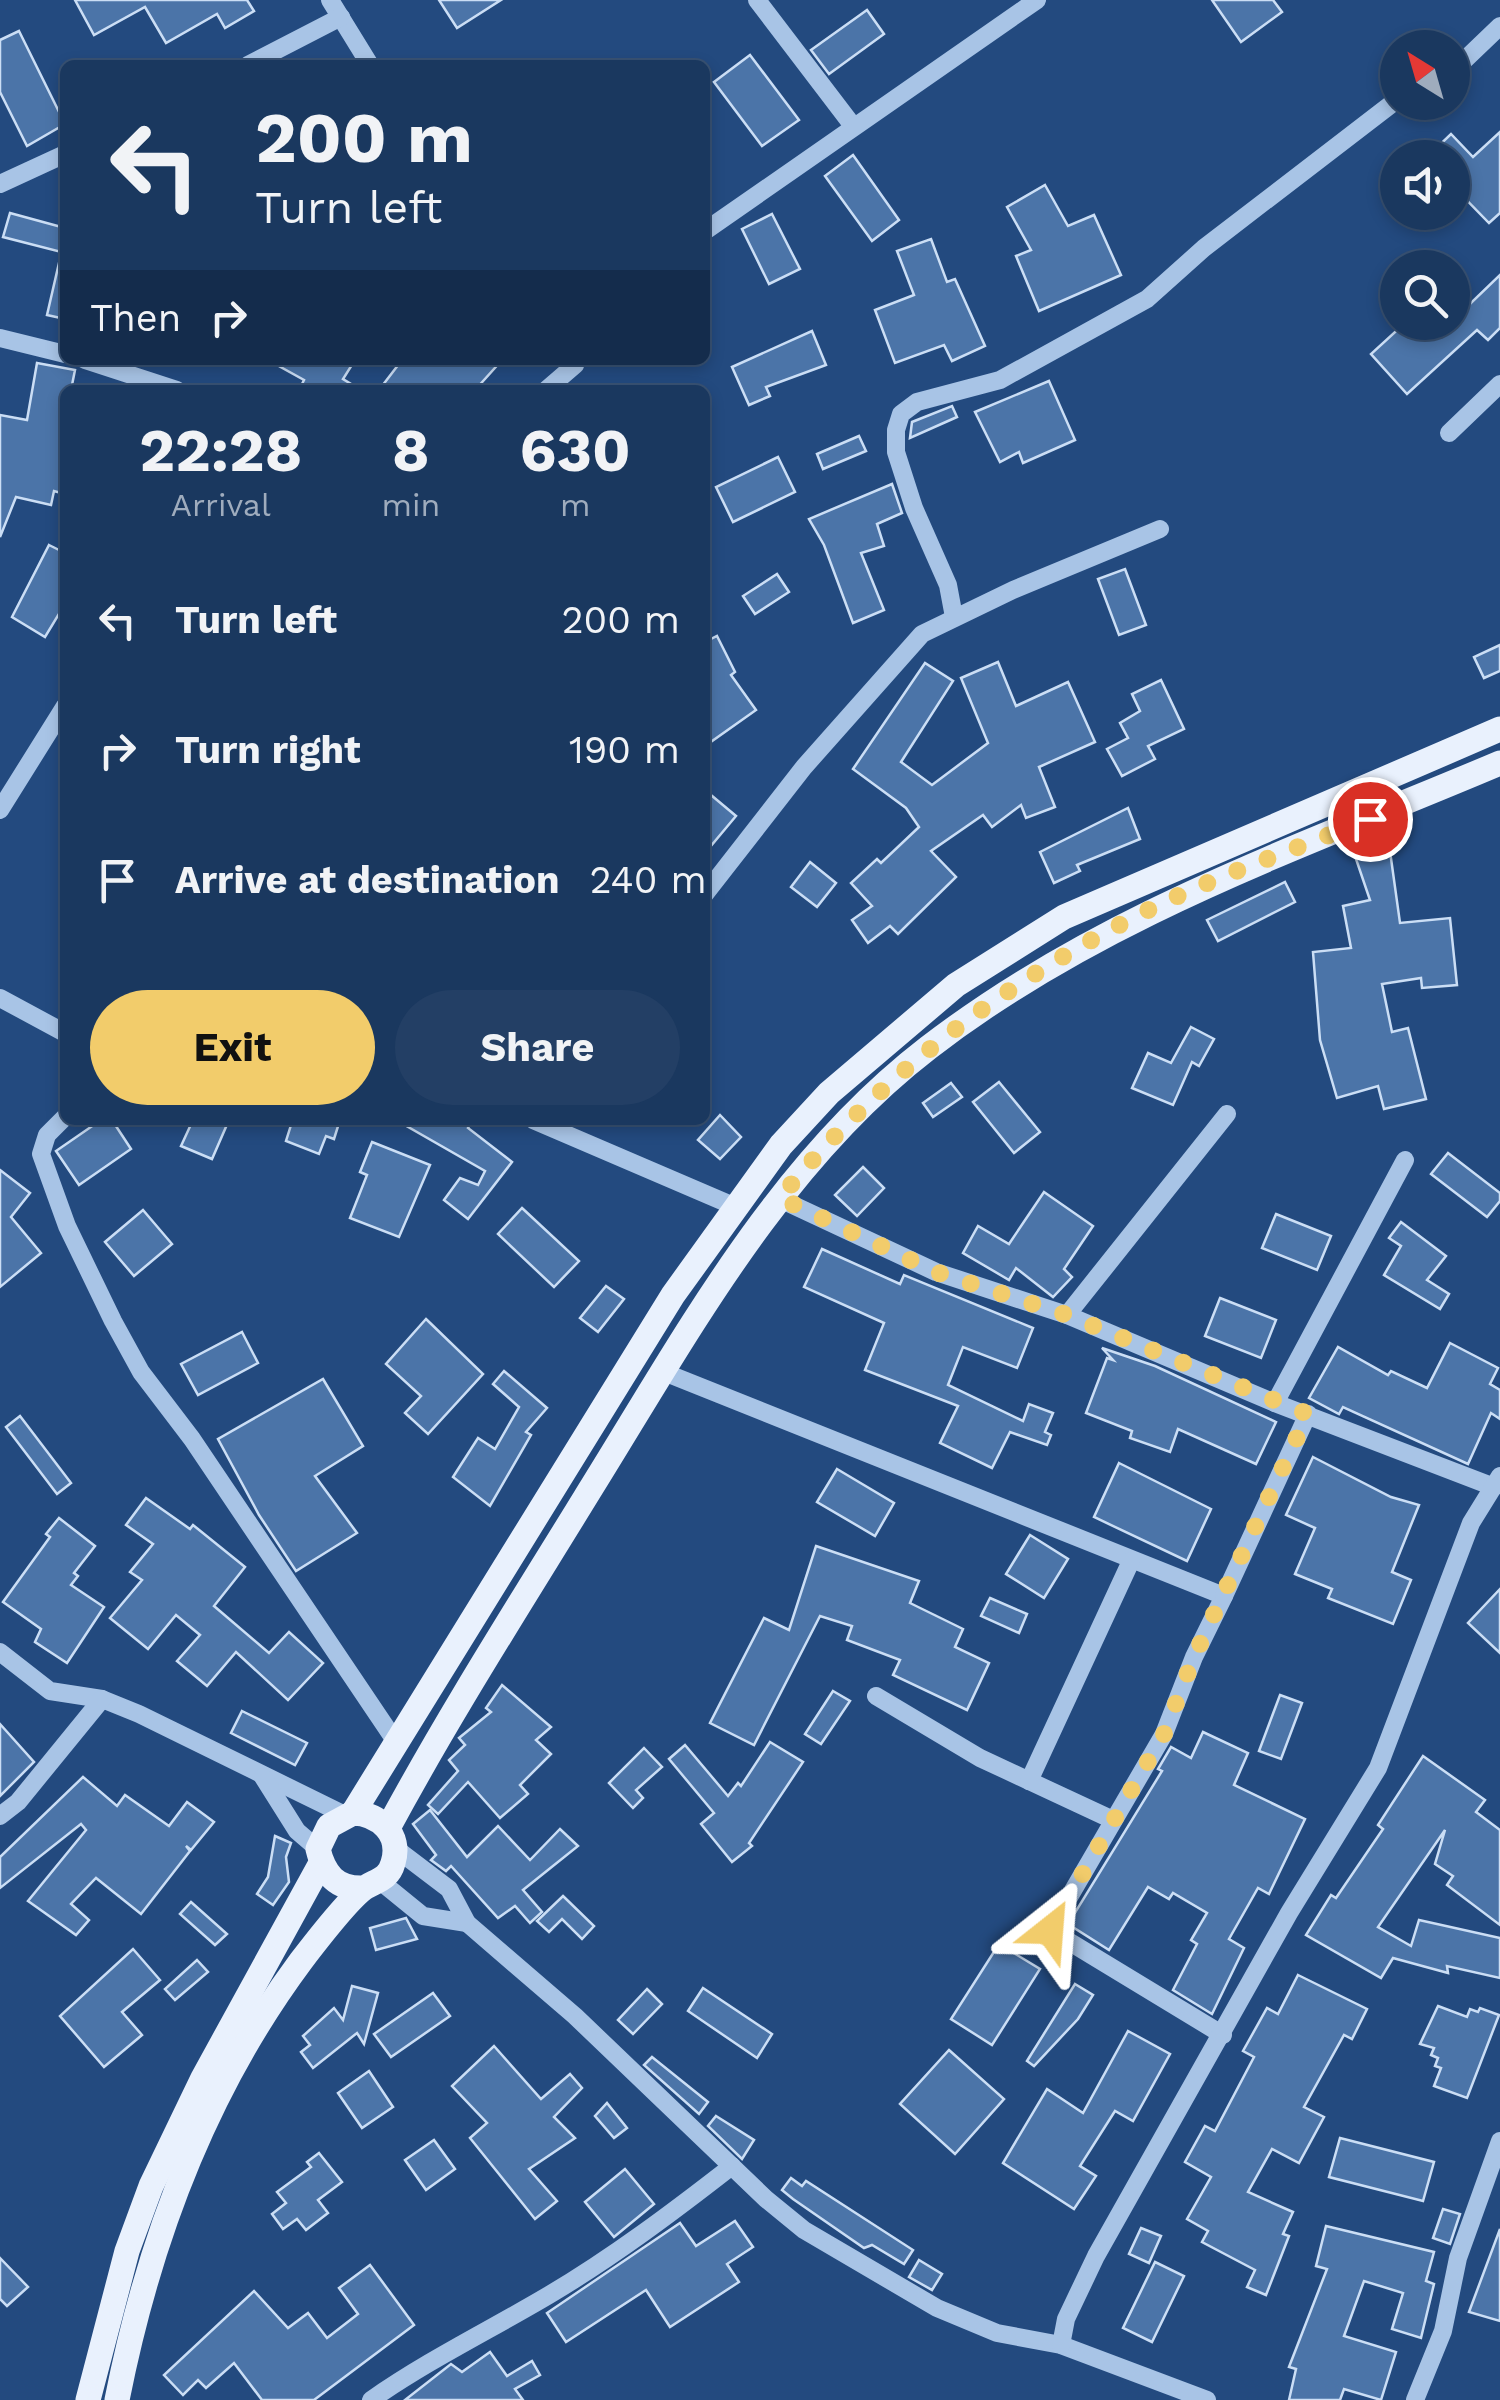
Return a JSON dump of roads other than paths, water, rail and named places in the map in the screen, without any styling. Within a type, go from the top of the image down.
[{"type":"main road","points":[[88,2400],[127,2251],[150,2186],[320,1856],[328,1826],[349,1814],[398,1744],[611,1393],[781,1146],[842,1082],[956,985],[1021,941],[1117,893],[1500,729]]},
{"type":"main road","points":[[118,2400],[156,2247],[206,2119],[234,2066],[302,1958],[392,1868],[392,1838],[439,1734],[661,1371],[780,1198],[890,1080],[983,1008],[1062,958],[1152,909],[1500,763]]},
{"type":"main road","points":[[349,1814],[378,1819],[392,1838]]},
{"type":"main road","points":[[320,1856],[336,1882],[372,1885]]},
{"type":"street","points":[[757,0],[853,126]]},
{"type":"street","points":[[710,227],[1036,0]]},
{"type":"street","points":[[256,60],[336,8],[367,60]]},
{"type":"street","points":[[1470,55],[1500,26]]},
{"type":"street","points":[[954,617],[948,584],[914,508],[896,452],[901,414],[917,402],[1015,373],[1147,299],[1204,248],[1380,113]]},
{"type":"street","points":[[0,184],[60,156]]},
{"type":"street","points":[[0,338],[60,353]]},
{"type":"street","points":[[100,365],[162,385]]},
{"type":"street","points":[[552,385],[575,365]]},
{"type":"street","points":[[1450,433],[1500,384]]},
{"type":"street","points":[[710,888],[902,652],[954,617],[1160,529]]},
{"type":"street","points":[[0,810],[60,714]]},
{"type":"street","points":[[0,998],[60,1030]]},
{"type":"street","points":[[1067,1315],[1227,1114]]},
{"type":"street","points":[[60,1122],[47,1135],[41,1154],[67,1226],[113,1321],[141,1372],[192,1438],[398,1744]]},
{"type":"street","points":[[547,1125],[736,1207]]},
{"type":"street","points":[[1276,1403],[1405,1160]]},
{"type":"street","points":[[780,1198],[936,1272],[1067,1315],[1276,1403],[1497,1482],[1471,1522],[1378,1768],[1289,1914],[1096,2256],[1066,2320],[1061,2345]]},
{"type":"street","points":[[661,1371],[1224,1596]]},
{"type":"street","points":[[1223,2034],[1050,1930],[1164,1734],[1194,1657],[1308,1414]]},
{"type":"street","points":[[1029,1780],[1132,1561]]},
{"type":"street","points":[[0,1652],[50,1691],[102,1700],[207,1744],[262,1776],[349,1814]]},
{"type":"street","points":[[876,1696],[1029,1780],[1114,1820]]},
{"type":"street","points":[[0,1816],[18,1802],[102,1700]]},
{"type":"street","points":[[262,1776],[298,1831],[320,1856]]},
{"type":"street","points":[[392,1838],[449,1889],[467,1923],[575,2016],[804,2230],[937,2308],[997,2334],[1061,2345],[1207,2400]]},
{"type":"street","points":[[372,1885],[423,1916],[467,1923]]},
{"type":"street","points":[[1415,2400],[1443,2331],[1458,2258],[1500,2141]]},
{"type":"street","points":[[371,2400],[472,2335],[549,2295],[668,2216],[732,2166]]}]
